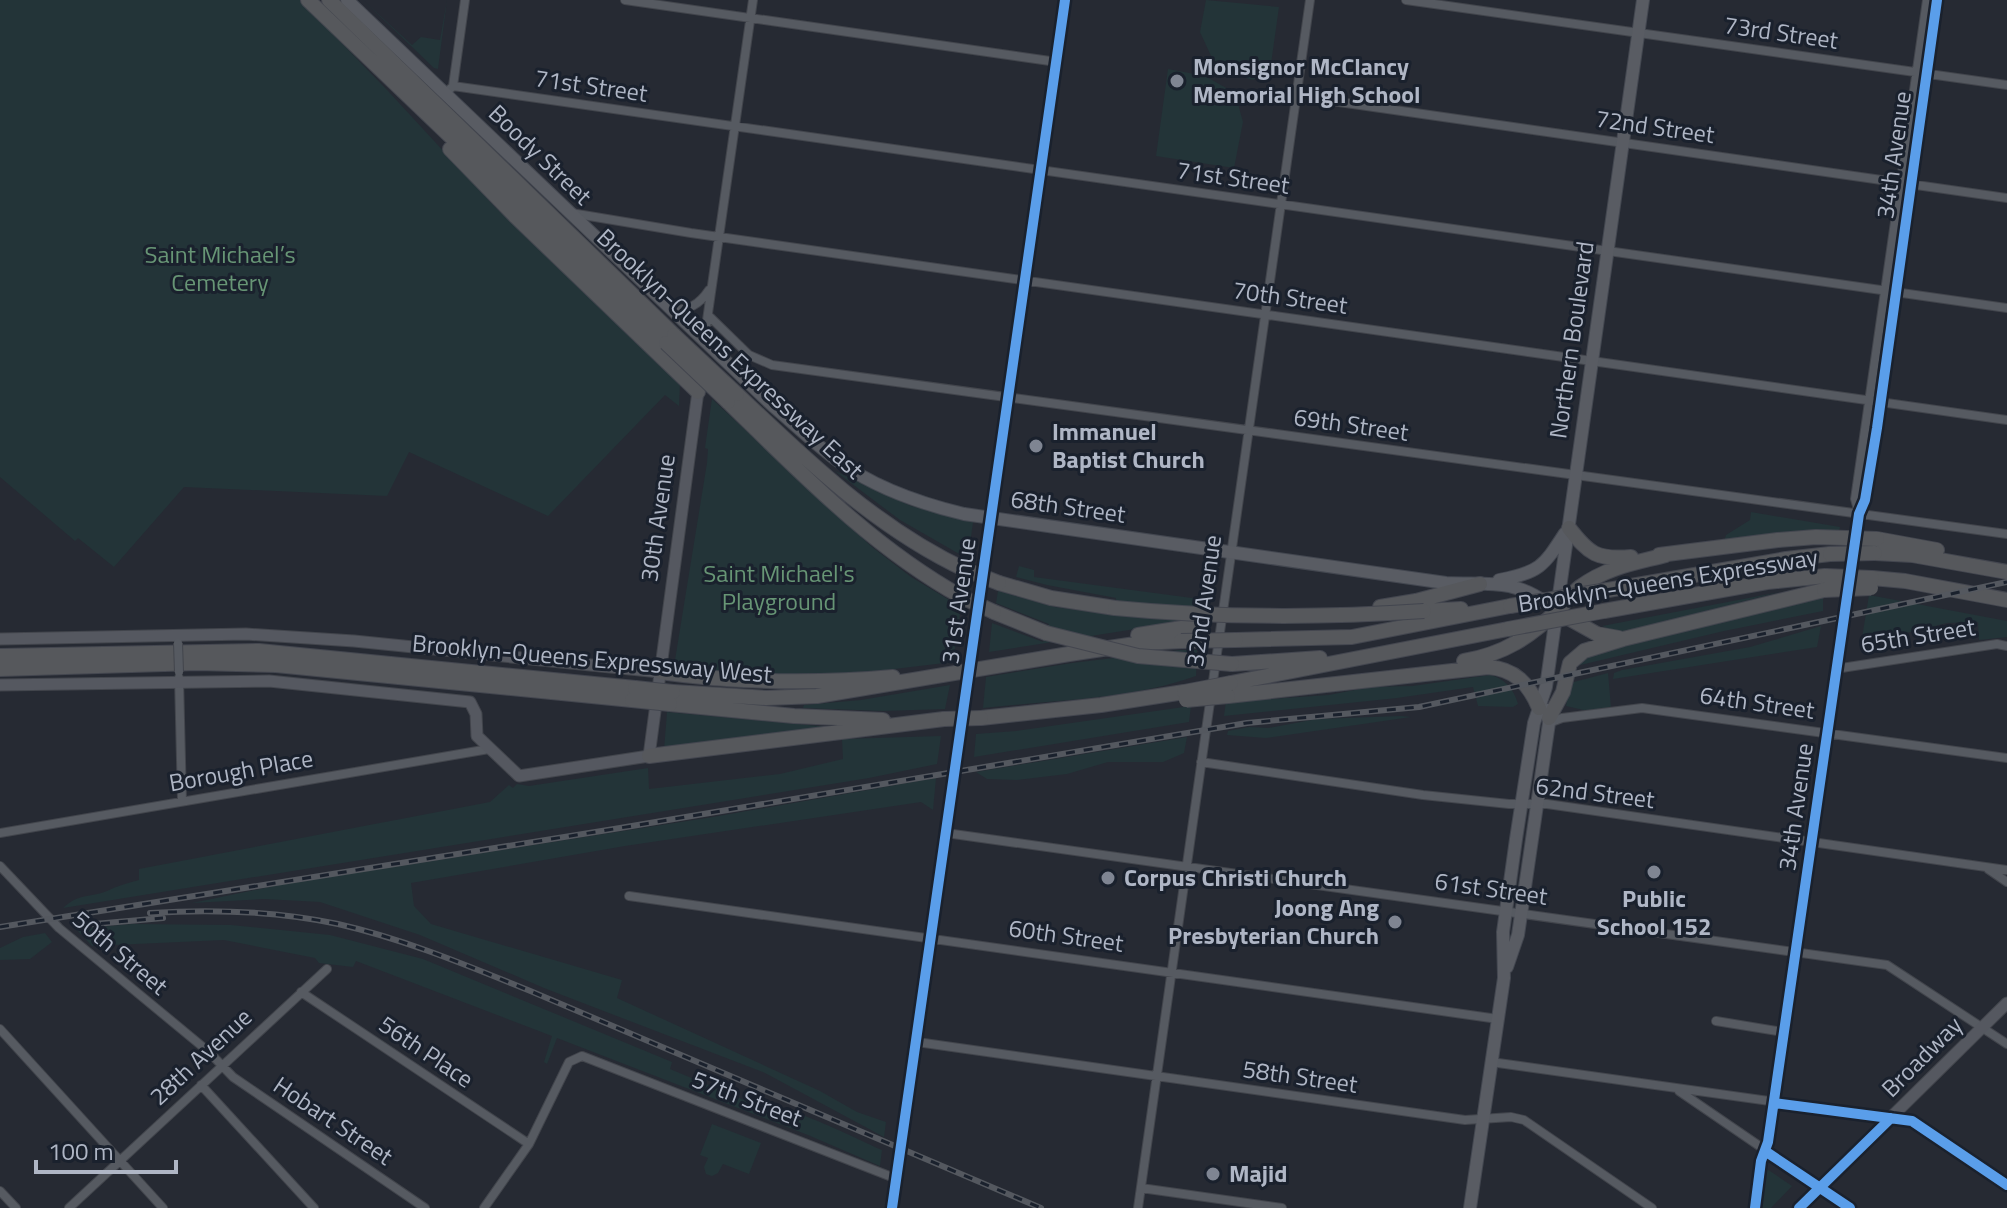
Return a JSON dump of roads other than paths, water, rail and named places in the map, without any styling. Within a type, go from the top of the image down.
[{"type":"highway","name":"Brooklyn-Queens Expressway East","points":[[308,0],[732,398],[865,532],[962,597],[1046,633],[1138,656],[1232,664],[1384,652]]},
{"type":"highway","name":"Brooklyn-Queens Expressway East","points":[[329,0],[670,339]]},
{"type":"highway","points":[[398,87],[438,137],[493,195],[698,392]]},
{"type":"highway","name":"Brooklyn-Queens Expressway East","points":[[732,398],[847,494],[901,533],[966,570],[1051,598],[1115,608],[1195,615],[1280,617],[1510,606]]},
{"type":"highway","points":[[1569,528],[1583,546],[1598,556],[1617,558],[1816,537],[1876,546],[1940,550],[2000,571]]},
{"type":"highway","name":"Brooklyn-Queens Expressway","points":[[1510,606],[1876,546]]},
{"type":"highway","points":[[1413,674],[1506,650],[1528,638],[1579,588],[1603,573],[1666,555]]},
{"type":"highway","name":"Brooklyn-Queens Expressway","points":[[1384,652],[1767,582],[1825,583]]},
{"type":"highway","points":[[1230,690],[1480,668],[1504,670],[1526,683],[1546,716],[1563,692],[1567,667],[1573,658],[1589,648],[1825,583],[1948,589],[2007,600]]},
{"type":"highway","points":[[1069,654],[1127,636],[1201,625],[1395,606],[1480,584]]},
{"type":"highway","name":"Brooklyn-Queens Expressway West","points":[[672,698],[801,697],[851,692],[1142,643],[1352,637],[1510,606]]},
{"type":"highway","points":[[1557,611],[1597,634],[1623,639]]},
{"type":"highway","name":"Brooklyn-Queens Expressway West","points":[[0,656],[275,652],[827,718],[944,719],[981,718],[1230,690],[1384,652]]},
{"type":"highway","name":"Brooklyn-Queens Expressway West","points":[[0,669],[197,663],[267,665],[633,694]]},
{"type":"highway","points":[[660,672],[718,680],[772,682],[945,676]]},
{"type":"highway","points":[[649,756],[944,719]]},
{"type":"main road","name":"Boody Street","points":[[347,0],[449,90],[568,212],[704,341]]},
{"type":"main road","name":"Northern Boulevard","points":[[1504,978],[1518,935],[1536,805],[1546,716],[1546,687],[1643,0]]},
{"type":"main road","name":"68th Street","points":[[704,341],[834,458],[856,473],[908,499],[991,519],[1446,583],[1480,584]]},
{"type":"main road","points":[[1480,584],[1540,568],[1569,528]]},
{"type":"main road","points":[[1480,584],[1518,586],[1557,611]]},
{"type":"main road","name":"Northern Boulevard","points":[[1470,1208],[1504,978],[1503,932],[1521,804],[1534,723],[1546,716]]},
{"type":"street","points":[[449,90],[465,0]]},
{"type":"street","points":[[625,0],[1057,62]]},
{"type":"street","name":"30th Avenue","points":[[649,756],[753,0]]},
{"type":"street","name":"31st Avenue","points":[[892,1208],[1065,0]]},
{"type":"street","name":"32nd Avenue","points":[[1138,1208],[1310,0]]},
{"type":"street","name":"73rd Street","points":[[1406,0],[2007,85]]},
{"type":"street","name":"34th Avenue","points":[[1859,514],[1855,499],[1906,183],[1927,0]]},
{"type":"street","name":"34th Avenue","points":[[1921,73],[1937,0]]},
{"type":"street","name":"71st Street","points":[[449,90],[735,127],[2007,308]]},
{"type":"street","name":"72nd Street","points":[[1297,96],[2007,198]]},
{"type":"street","name":"70th Street","points":[[568,212],[719,237],[2007,420]]},
{"type":"street","points":[[671,310],[697,305],[712,286]]},
{"type":"street","name":"34th Avenue","points":[[1755,1208],[1774,1103],[1859,514],[1865,500],[1880,403],[1890,292]]},
{"type":"street","name":"69th Street","points":[[708,315],[759,362],[1008,399],[2007,534]]},
{"type":"street","name":"Brooklyn-Queens Expressway West","points":[[0,639],[178,639],[246,634],[354,641],[660,672]]},
{"type":"street","points":[[178,639],[182,801]]},
{"type":"street","name":"65th Street","points":[[1835,669],[1997,644],[2007,646]]},
{"type":"street","points":[[0,685],[179,676],[269,681],[468,701],[476,714],[477,736],[519,776],[649,756]]},
{"type":"street","name":"64th Street","points":[[1546,716],[1562,718],[1642,708],[2007,758]]},
{"type":"street","name":"Borough Place","points":[[0,833],[489,749]]},
{"type":"street","name":"62nd Street","points":[[1201,762],[1423,795],[1536,805],[2007,870]]},
{"type":"street","name":"61st Street","points":[[946,833],[1887,965],[2007,1044]]},
{"type":"street","name":"50th Street","points":[[0,866],[59,928],[221,1065]]},
{"type":"street","name":"62nd Street","points":[[1984,866],[2007,882]]},
{"type":"street","name":"60th Street","points":[[629,896],[1498,1019]]},
{"type":"street","name":"28th Avenue","points":[[69,1208],[327,969]]},
{"type":"street","name":"56th Place","points":[[301,992],[529,1144]]},
{"type":"street","name":"Broadway","points":[[1799,1208],[2007,1003]]},
{"type":"street","points":[[1716,1021],[1783,1032]]},
{"type":"street","points":[[0,1029],[163,1208]]},
{"type":"street","name":"58th Street","points":[[917,1042],[1465,1120],[1511,1117],[1524,1120],[1652,1208]]},
{"type":"street","name":"57th Street","points":[[529,1144],[569,1062],[582,1056],[897,1179]]},
{"type":"street","points":[[1491,1062],[1912,1121],[2007,1185]]},
{"type":"street","name":"Hobart Street","points":[[221,1065],[233,1077],[425,1208]]},
{"type":"street","points":[[201,1085],[314,1208]]},
{"type":"street","points":[[1676,1088],[1850,1208]]},
{"type":"street","points":[[484,1208],[529,1144]]},
{"type":"street","points":[[1141,1188],[1282,1208]]},
{"type":"street","points":[[0,1191],[16,1208]]},
{"type":"railway","points":[[0,927],[614,829],[1247,723],[1419,707],[2007,582]]},
{"type":"railway","points":[[150,913],[220,911],[291,916],[363,930],[411,945],[528,990],[1041,1208]]},
{"type":"railway","points":[[83,925],[163,918]]},
{"type":"place","name":"Monsignor McClancy Memorial High School","points":[[1177,81]]},
{"type":"place","name":"Immanuel Baptist Church","points":[[1036,446]]},
{"type":"place","name":"Public School 152","points":[[1654,872]]},
{"type":"place","name":"Corpus Christi Church","points":[[1108,878]]},
{"type":"place","name":"Joong Ang Presbyterian Church","points":[[1395,922]]},
{"type":"place","name":"Majid","points":[[1213,1174]]},
{"type":"park label","name":"Saint Michael’s Cemetery","points":[[220,269]]},
{"type":"park label","name":"Saint Michael's Playground","points":[[779,588]]}]
